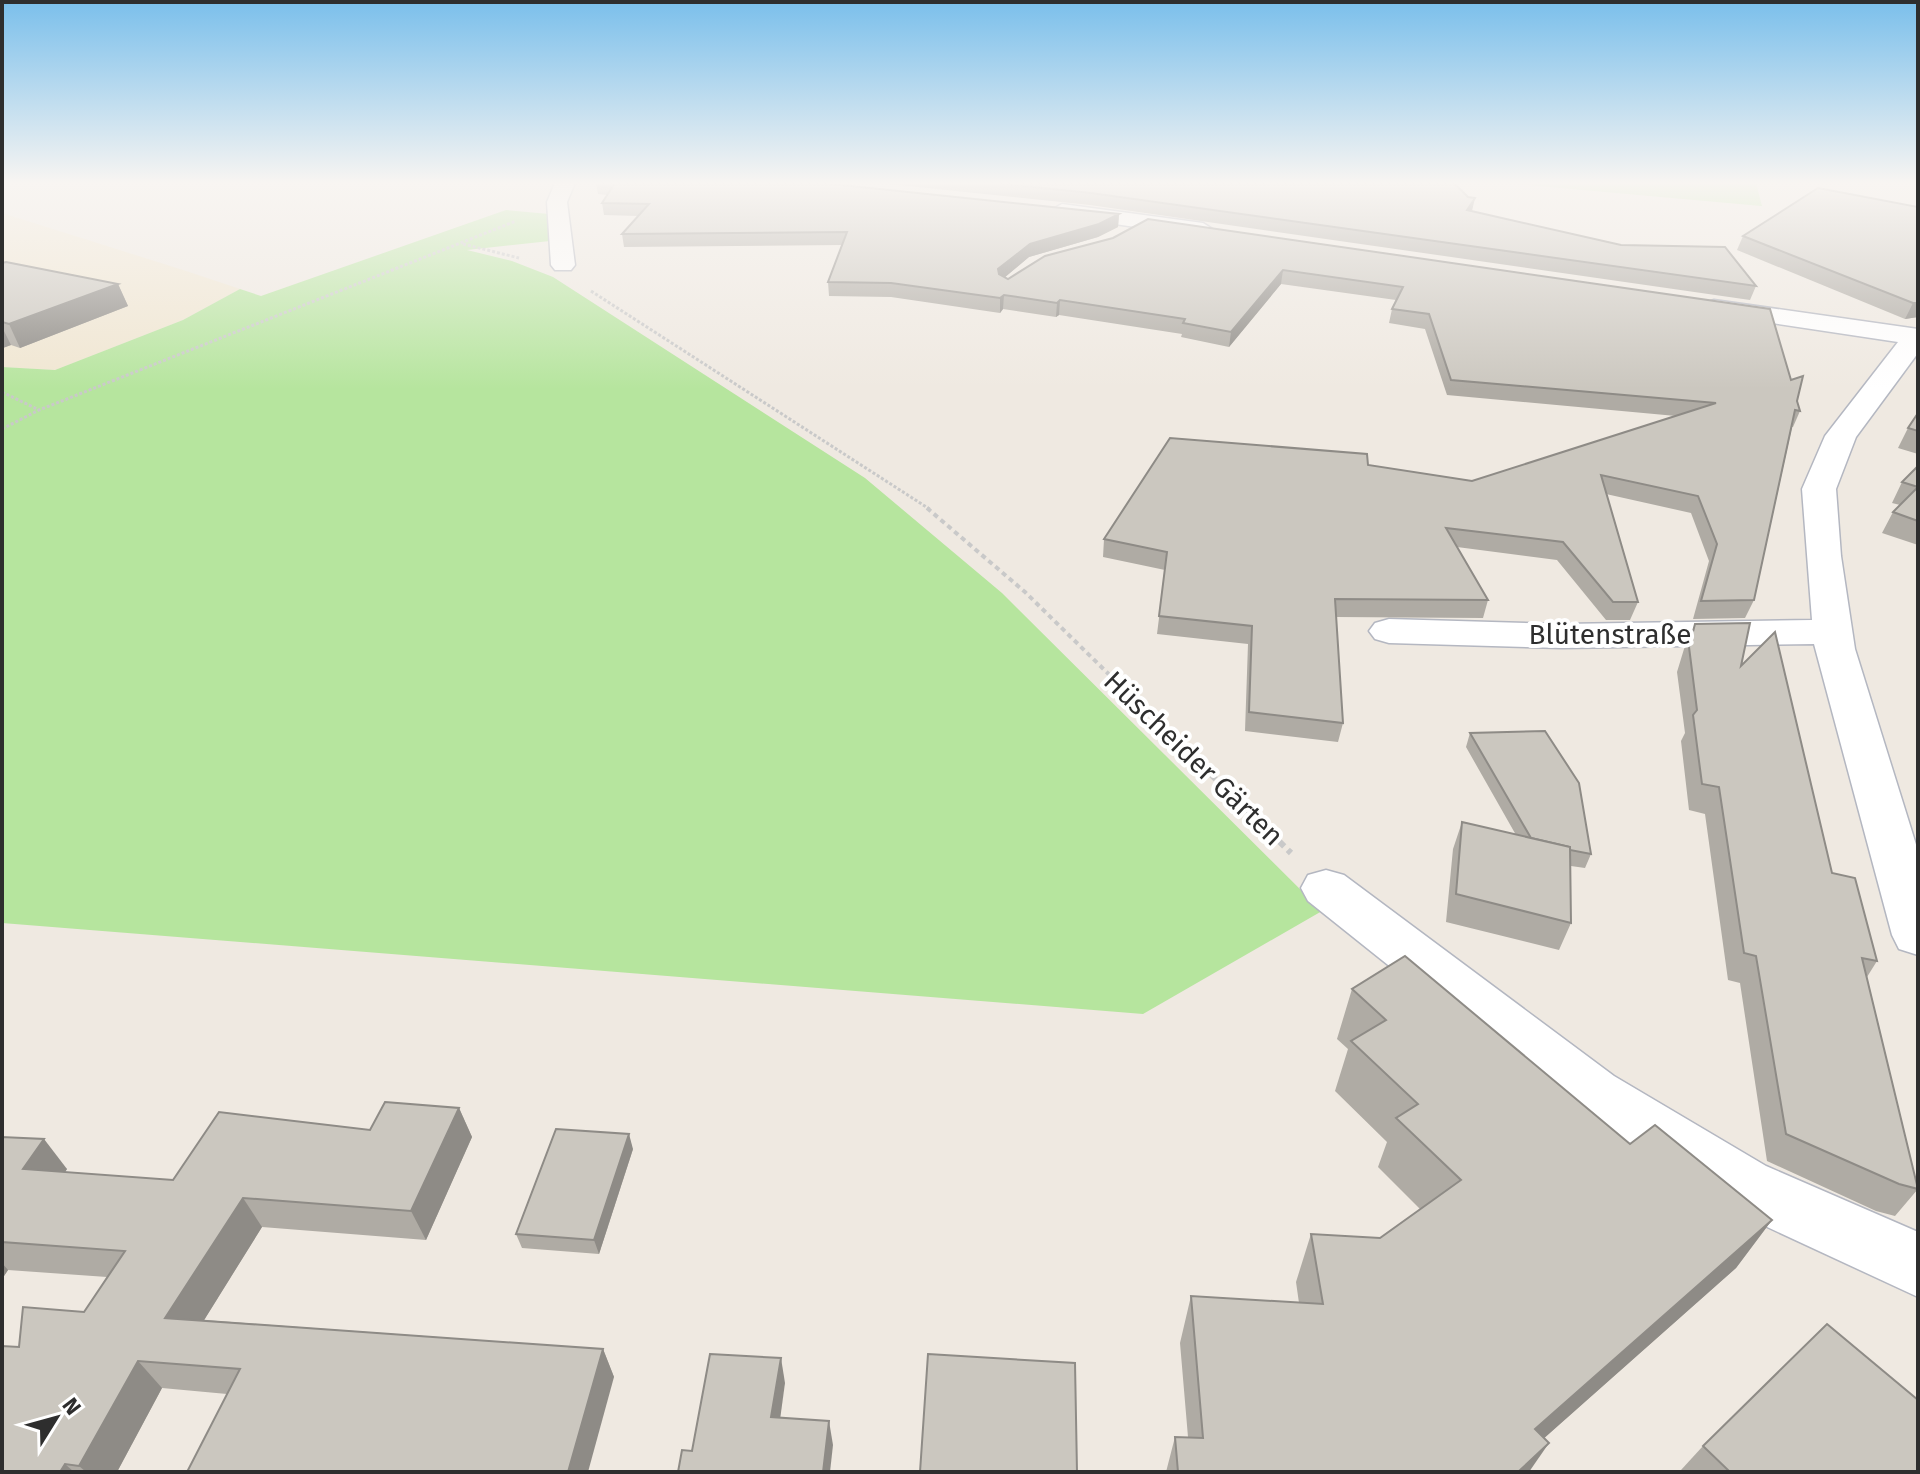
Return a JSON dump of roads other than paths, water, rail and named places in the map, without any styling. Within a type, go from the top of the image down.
[{"type":"street","points":[[563,252],[563,265]]},
{"type":"street","points":[[1695,304],[1915,343],[1841,436],[1819,489],[1831,632],[1918,935]]},
{"type":"street","name":"Blütenstraße","points":[[1389,631],[1562,636],[1831,632]]},
{"type":"street","points":[[1326,888],[1593,1094],[1744,1186],[1918,1265]]}]
